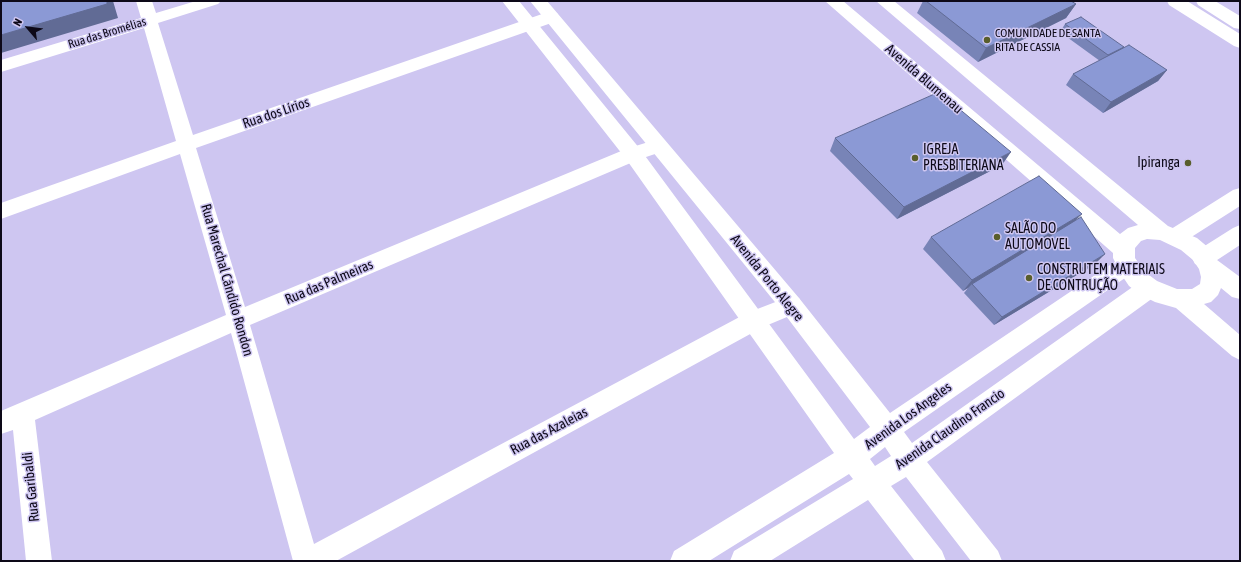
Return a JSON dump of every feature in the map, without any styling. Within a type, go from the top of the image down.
[{"type":"street","name":"Rua das Bromélias","points":[[1,66],[147,10],[213,1]]},
{"type":"street","points":[[510,1],[633,154],[755,320],[852,457],[932,561]]},
{"type":"street","name":"Avenida Blumenau","points":[[833,1],[1126,258]]},
{"type":"street","points":[[884,1],[1168,234],[1189,244],[1206,262],[1240,290]]},
{"type":"street","points":[[1175,1],[1240,42]]},
{"type":"street","points":[[1204,1],[1240,24]]},
{"type":"street","name":"Rua dos Lírios","points":[[1,211],[528,24],[545,9]]},
{"type":"street","name":"Avenida Porto Alegre","points":[[545,9],[790,305],[988,561]]},
{"type":"street","name":"Rua Marechal Cândido Rondon","points":[[147,10],[238,320],[306,561]]},
{"type":"street","name":"Rua das Palmeiras","points":[[1,423],[238,320],[633,154],[658,146]]},
{"type":"street","points":[[1168,234],[1240,196]]},
{"type":"street","name":"Avenida Los Angeles","points":[[684,561],[852,457],[886,429],[1126,258],[1128,240],[1135,234],[1147,231],[1168,234]]},
{"type":"street","points":[[1206,262],[1240,234]]},
{"type":"street","points":[[1126,258],[1137,279],[1149,288],[1163,295],[1181,299],[1192,299],[1203,295],[1210,288],[1212,277],[1206,262]]},
{"type":"street","name":"Avenida Claudino Francio","points":[[744,561],[909,460],[1149,288]]},
{"type":"street","points":[[1181,299],[1240,349]]},
{"type":"street","name":"Rua das Azaleias","points":[[310,561],[755,320],[790,305]]},
{"type":"street","name":"Rua Garibaldi","points":[[23,414],[39,561]]},
{"type":"building","points":[[1,1],[107,1],[107,4],[1,35]]},
{"type":"building","name":"COMUNIDADE DE SANTA RITA DE CASSIA","points":[[926,1],[1071,1],[1076,4],[986,48]]},
{"type":"building","points":[[1081,17],[1124,47],[1108,55],[1065,24]]},
{"type":"building","points":[[1129,45],[1167,70],[1111,102],[1073,74]]},
{"type":"building","name":"IGREJA PRESBITERIANA","points":[[939,92],[1011,152],[904,207],[835,138]]},
{"type":"building","name":"SALÃO DO AUTOMOVEL","points":[[1039,176],[1082,214],[972,280],[931,237]]},
{"type":"building","name":"CONSTRUTEM MATERIAIS DE CONTRUÇÃO","points":[[1081,217],[1105,254],[1002,317],[972,284]]},
{"type":"place","name":"COMUNIDADE DE SANTA RITA DE CASSIA","points":[[987,40]]},
{"type":"place","name":"IGREJA PRESBITERIANA","points":[[915,158]]},
{"type":"place","name":"Ipiranga","points":[[1188,163]]},
{"type":"place","name":"SALÃO DO AUTOMOVEL","points":[[997,237]]},
{"type":"place","name":"CONSTRUTEM MATERIAIS DE CONTRUÇÃO","points":[[1029,278]]}]
